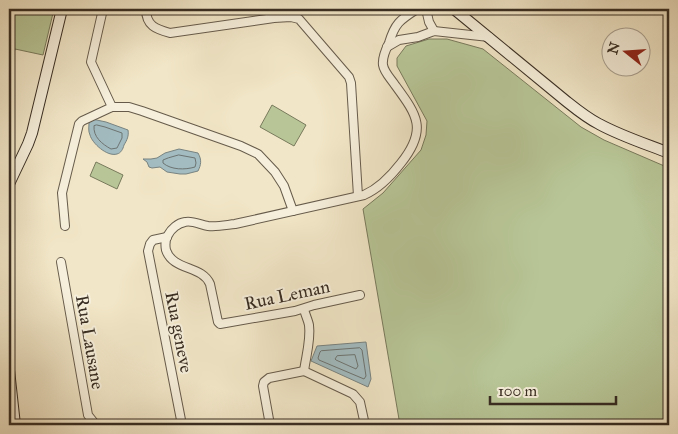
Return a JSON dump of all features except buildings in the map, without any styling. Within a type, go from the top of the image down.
[{"type":"main road","points":[[9,184],[32,134],[62,9]]},
{"type":"main road","points":[[454,9],[566,101],[590,118],[615,132],[669,153]]},
{"type":"main road","points":[[9,370],[15,425]]},
{"type":"street","points":[[103,9],[91,62],[112,106]]},
{"type":"street","points":[[146,9],[150,24],[159,30],[170,33],[281,17],[295,17],[299,19],[349,77],[352,90],[358,196]]},
{"type":"street","points":[[166,237],[173,228],[184,222],[189,221],[223,226],[364,195],[374,191],[382,184],[408,154],[416,135],[417,124],[415,115],[385,71],[383,64],[392,32],[401,19],[417,9]]},
{"type":"street","points":[[426,9],[429,22],[434,31]]},
{"type":"street","points":[[387,46],[398,40],[418,37],[434,31],[489,38]]},
{"type":"street","points":[[65,226],[62,194],[79,124],[82,120],[112,106],[128,107],[142,111],[241,146],[258,154],[275,172],[284,186],[293,211]]},
{"type":"street","name":"Rua geneve","points":[[166,237],[152,240],[148,251],[182,425]]},
{"type":"street","name":"Rua Leman","points":[[166,237],[168,255],[172,260],[200,272],[208,279],[220,324],[295,311],[360,295]]},
{"type":"street","name":"Rua Lausane","points":[[61,262],[88,415],[96,425]]},
{"type":"street","points":[[304,309],[309,324],[304,371]]},
{"type":"street","points":[[270,425],[263,386],[264,382],[269,378],[304,371],[354,394],[360,402],[365,425]]},
{"type":"green space","points":[[9,9],[54,9],[43,55],[15,49],[9,76]]},
{"type":"green space","points":[[429,39],[447,39],[483,49],[581,127],[604,140],[669,168],[669,425],[400,425],[363,209],[383,193],[421,150],[426,135],[427,121],[397,66],[397,58],[406,46]]},
{"type":"green space","points":[[272,105],[306,125],[294,146],[260,127]]},
{"type":"green space","points":[[96,162],[123,175],[117,189],[90,176]]},
{"type":"water","points":[[92,119],[128,130],[128,138],[120,153],[109,153],[100,149],[94,142],[89,134],[89,123]]},
{"type":"water","points":[[179,149],[198,153],[201,162],[198,171],[186,174],[167,172],[160,167],[149,167],[143,159],[157,158],[165,153]]},
{"type":"water","points":[[366,342],[371,379],[368,387],[311,361],[317,346]]}]
